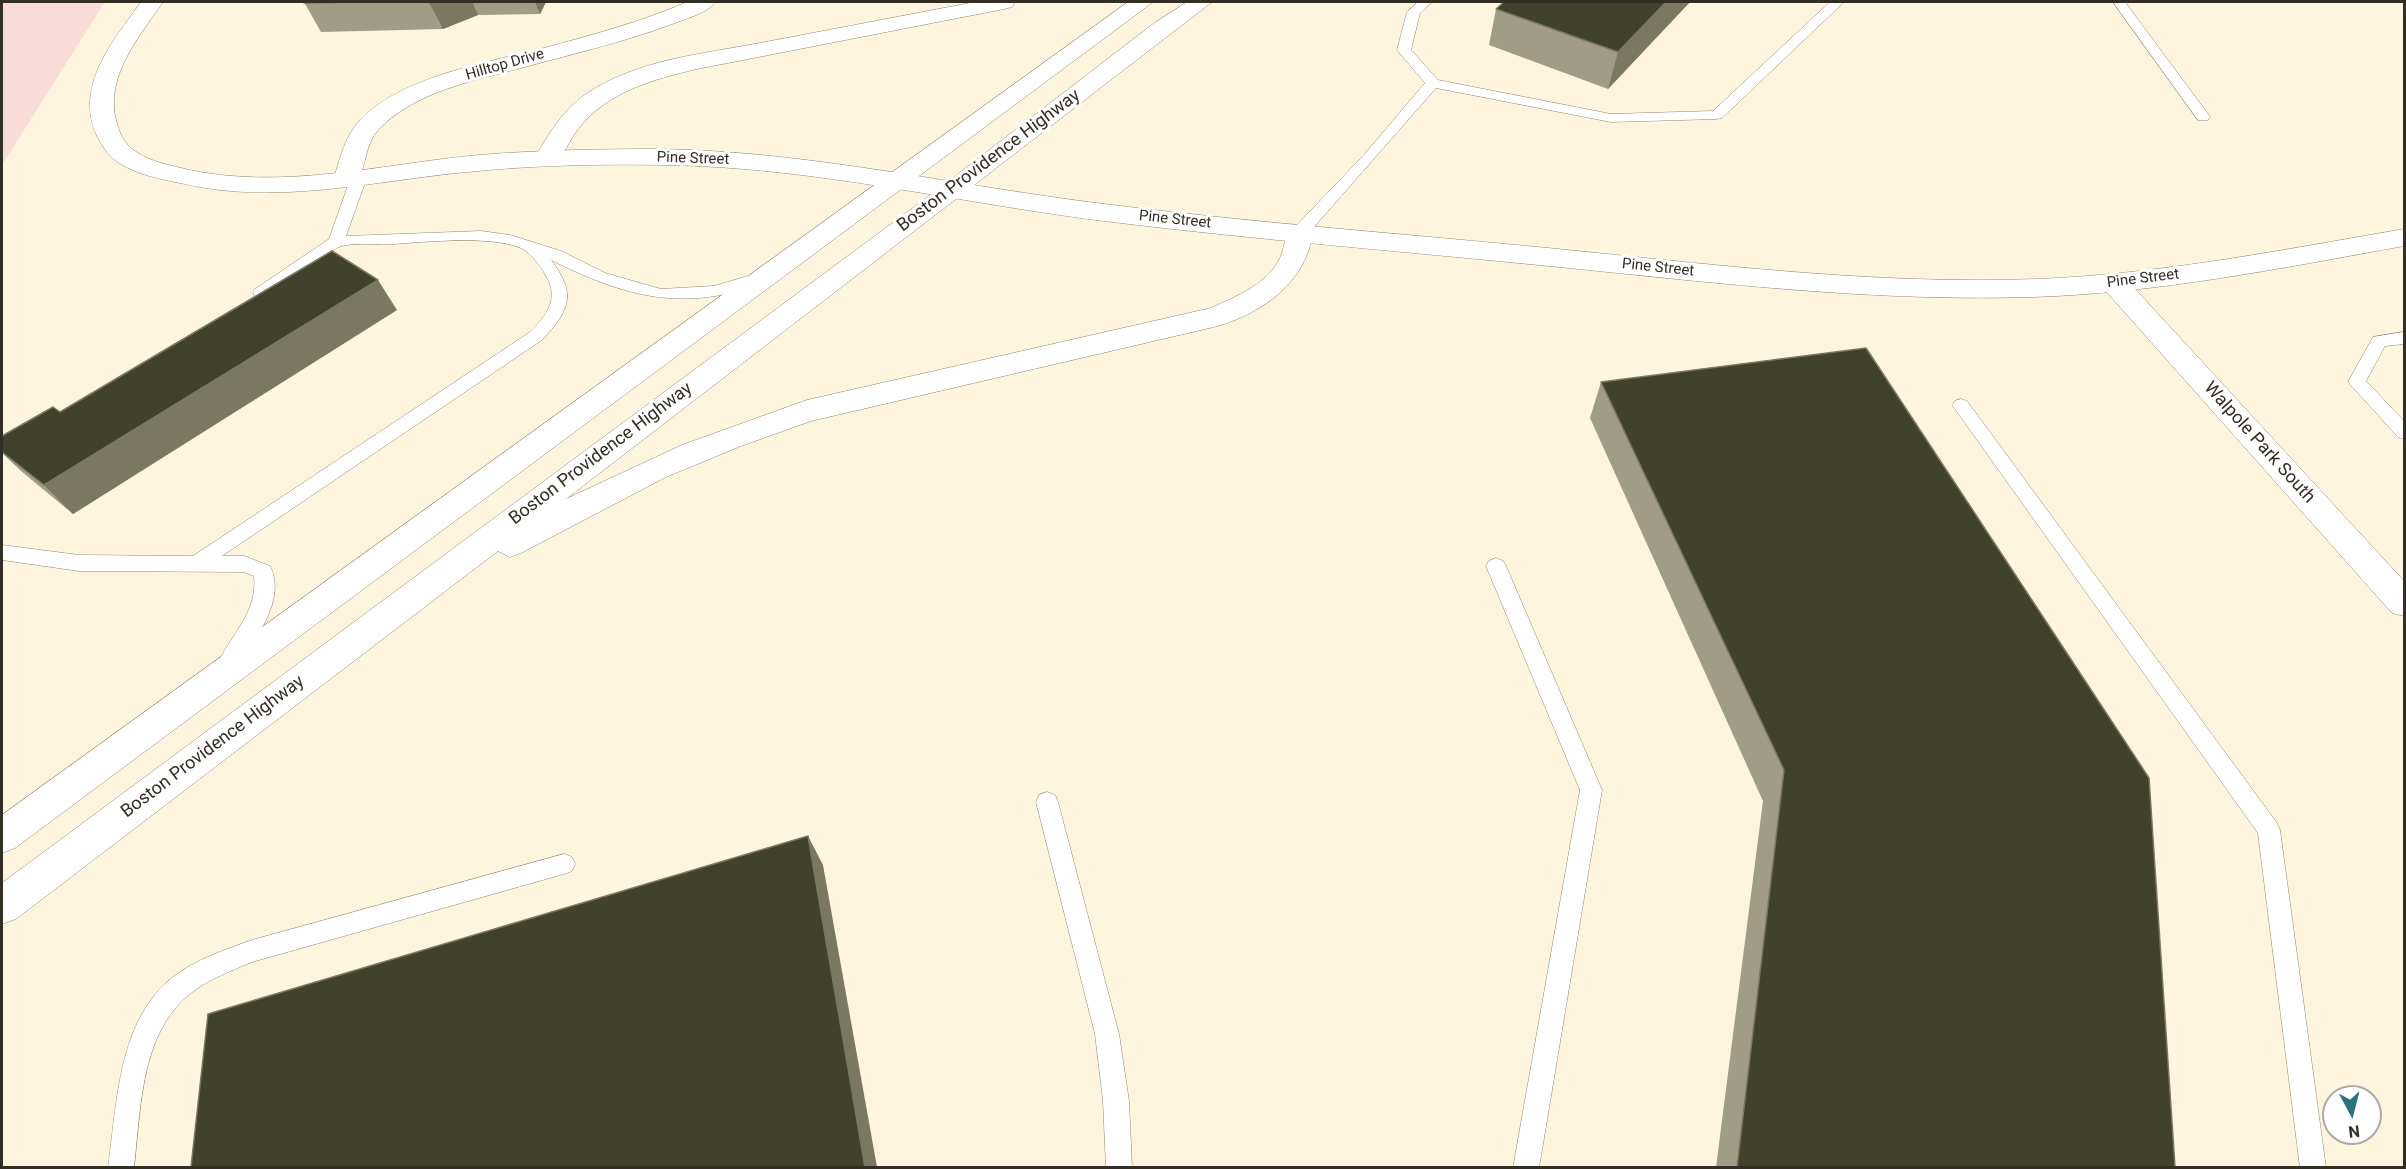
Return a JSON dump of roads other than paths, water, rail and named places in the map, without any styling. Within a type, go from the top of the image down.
[{"type":"main road","name":"Pine Street","points":[[152,2],[110,64],[101,92],[100,117],[113,143],[122,154],[152,168],[204,183],[237,186],[353,178],[474,163],[548,158],[696,157],[812,167],[1068,208],[1689,272],[1868,286],[1970,290],[2114,283],[2404,238]]},
{"type":"main road","name":"Hilltop Drive","points":[[353,178],[359,140],[368,125],[383,111],[400,102],[461,77],[614,34],[704,2]]},
{"type":"main road","points":[[548,158],[560,135],[578,113],[601,94],[636,78],[694,63],[1004,2]]},
{"type":"main road","name":"Boston Providence Highway","points":[[2,836],[1142,2]]},
{"type":"main road","name":"Boston Providence Highway","points":[[2,906],[954,190],[1161,28],[1201,2]]},
{"type":"main road","points":[[358,638],[504,548],[597,495],[765,424],[807,411],[1183,326],[1230,311],[1270,290],[1289,269],[1300,246],[1300,232]]},
{"type":"main road","name":"Walpole Park South","points":[[2114,283],[2404,603]]},
{"type":"lane","points":[[1425,2],[1414,12],[1404,50],[1433,83],[1611,118],[1717,114],[1837,2]]},
{"type":"lane","points":[[2119,2],[2203,117]]},
{"type":"lane","points":[[1300,232],[1368,159],[1433,83]]},
{"type":"lane","points":[[336,242],[353,178]]},
{"type":"lane","points":[[244,303],[336,242],[481,236],[510,240],[555,255],[618,284],[661,294],[715,291],[775,272]]},
{"type":"lane","points":[[196,564],[536,336],[555,316],[562,298],[559,283],[552,270],[532,248]]},
{"type":"lane","points":[[2404,338],[2379,341],[2357,382],[2404,432]]},
{"type":"lane","points":[[1961,405],[2269,830],[2313,1167]]},
{"type":"lane","points":[[2,553],[79,563],[244,564],[263,571],[265,597],[253,624],[214,681]]},
{"type":"lane","points":[[1496,566],[1591,790],[1526,1167]]},
{"type":"lane","points":[[1047,802],[1109,1044],[1116,1101],[1119,1167]]},
{"type":"lane","points":[[121,1167],[135,1067],[144,1035],[151,1018],[160,1006],[199,971],[222,960],[252,951],[564,864]]}]
